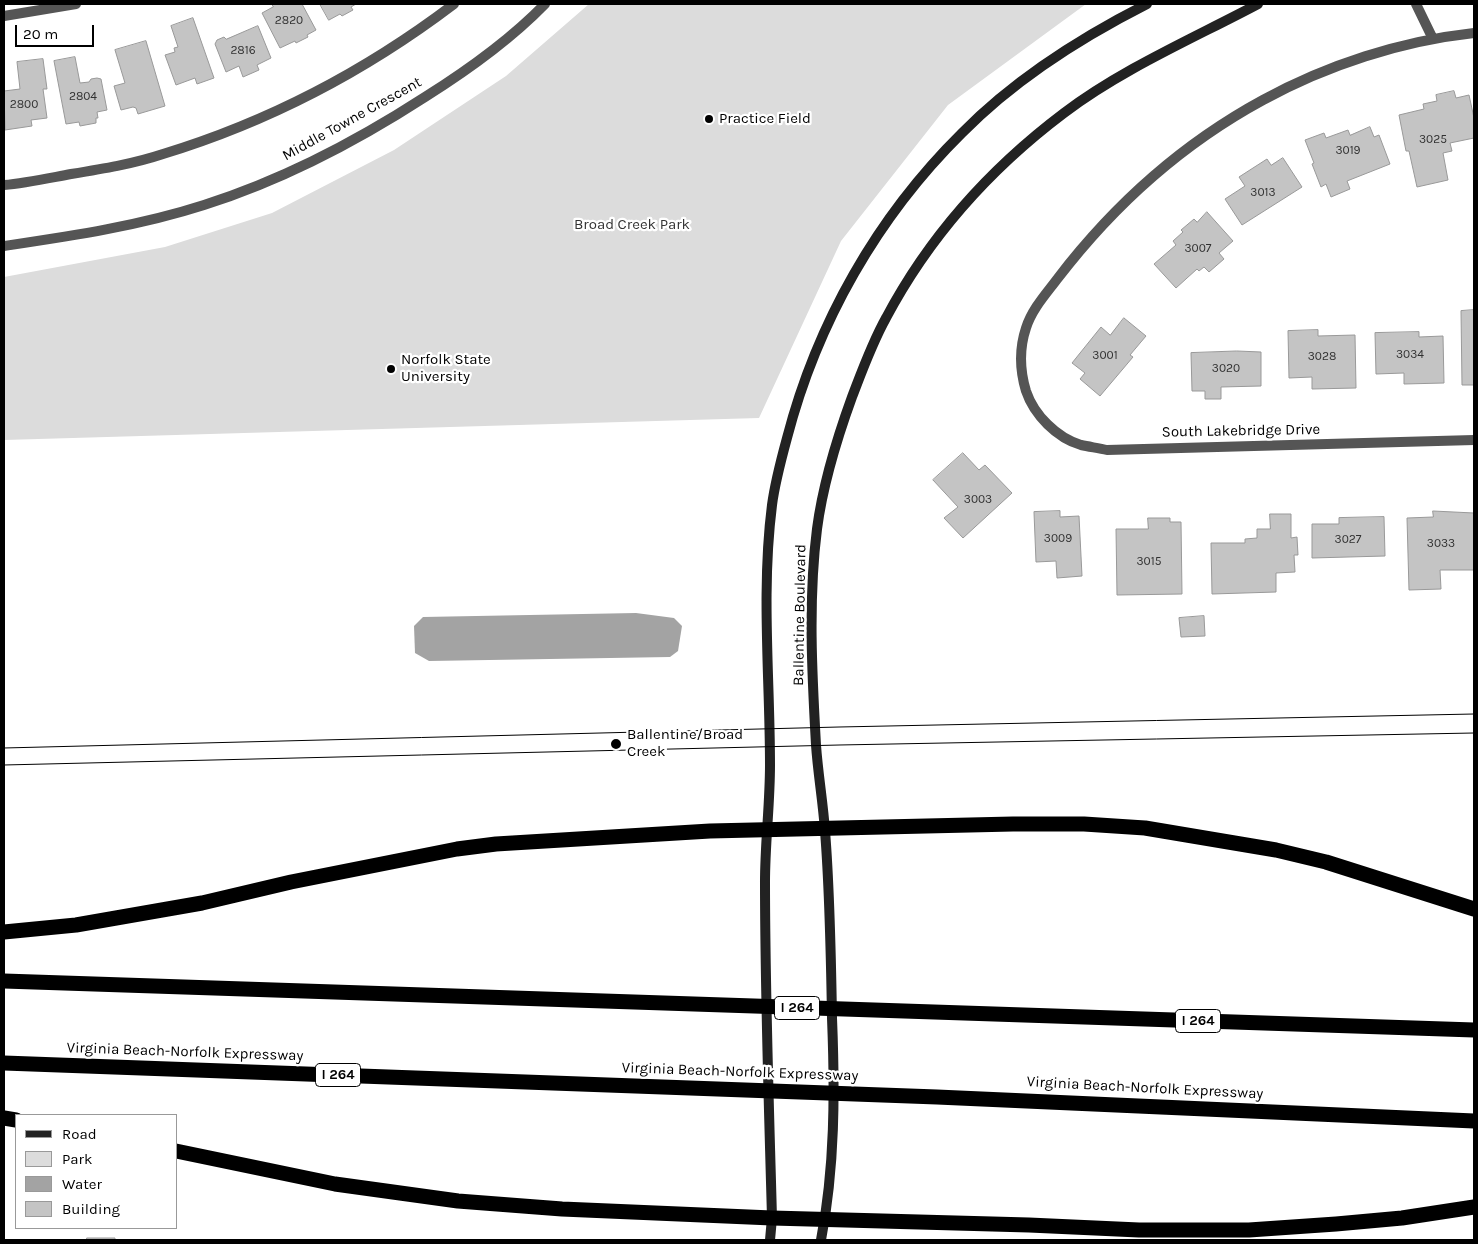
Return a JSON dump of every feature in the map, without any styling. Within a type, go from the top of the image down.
[{"type":"highway","points":[[4,932],[76,925],[202,904],[301,880],[496,844],[710,832],[1048,824],[1145,828],[1276,850],[1326,862],[1474,909]]},
{"type":"highway","name":"I 264","points":[[4,981],[1474,1030]]},
{"type":"highway","name":"Virginia Beach-Norfolk Expressway","points":[[4,1063],[937,1097],[1474,1121]]},
{"type":"highway","points":[[178,1151],[335,1184],[458,1201],[772,1218],[1139,1230],[1249,1230],[1402,1218],[1474,1207]]},
{"type":"main road","name":"Ballentine Boulevard","points":[[770,1240],[772,1218],[765,882],[770,770],[766,617],[767,561],[769,531],[778,470],[795,406],[820,339],[849,280],[884,225],[932,164],[964,130],[1022,80],[1068,48],[1147,4]]},
{"type":"main road","name":"Ballentine Boulevard","points":[[821,1240],[832,1156],[834,1073],[829,891],[825,829],[816,745],[812,597],[817,531],[828,469],[836,441],[859,379],[885,319],[921,260],[963,206],[1016,152],[1066,112],[1118,77],[1258,4]]},
{"type":"street","points":[[4,16],[76,4]]},
{"type":"street","points":[[4,185],[112,167],[162,155],[221,135],[290,105],[365,64],[426,25],[454,4]]},
{"type":"street","name":"Middle Towne Crescent","points":[[4,246],[138,223],[204,205],[255,187],[317,159],[396,116],[462,74],[523,26],[545,4]]},
{"type":"street","points":[[1416,4],[1433,39]]},
{"type":"street","name":"South Lakebridge Drive","points":[[1474,33],[1433,39],[1371,54],[1324,71],[1263,100],[1217,127],[1174,158],[1124,202],[1080,249],[1033,310],[1025,329],[1020,353],[1022,378],[1028,398],[1041,418],[1058,434],[1080,444],[1108,450],[1474,440]]},
{"type":"green space","name":"Broad Creek Park","points":[[589,4],[1086,4],[948,105],[841,241],[759,418],[4,440],[4,277],[165,247],[272,213],[394,150],[506,76]]},
{"type":"water","points":[[636,613],[674,618],[682,626],[678,651],[670,657],[429,661],[415,653],[414,626],[423,617]]},
{"type":"building","points":[[272,4],[302,4],[316,30],[307,35],[308,37],[296,43],[295,41],[280,48],[262,13],[273,7]]},
{"type":"building","points":[[320,4],[356,4],[351,7],[353,10],[329,20]]},
{"type":"building","points":[[193,18],[214,78],[197,84],[195,78],[176,85],[165,55],[175,52],[174,48],[178,47],[171,26]]},
{"type":"building","points":[[258,26],[271,58],[257,65],[259,70],[243,77],[239,66],[226,72],[215,44],[217,40],[224,37],[226,39]]},
{"type":"building","points":[[146,41],[165,106],[138,114],[136,108],[133,107],[121,110],[114,86],[125,83],[115,50]]},
{"type":"building","points":[[75,57],[80,83],[89,82],[91,79],[101,79],[107,110],[97,112],[98,118],[96,118],[96,123],[80,126],[79,122],[66,124],[54,61]]},
{"type":"building","points":[[43,59],[47,89],[43,89],[47,118],[31,120],[32,126],[5,130],[4,91],[20,89],[17,62]]},
{"type":"building","points":[[1454,91],[1456,98],[1469,95],[1474,118],[1474,138],[1450,143],[1452,151],[1443,153],[1448,180],[1417,187],[1409,151],[1406,151],[1399,115],[1424,109],[1423,104],[1437,101],[1436,95]]},
{"type":"building","points":[[1370,127],[1374,137],[1379,135],[1390,164],[1347,181],[1350,189],[1331,197],[1326,184],[1321,187],[1305,140],[1324,133],[1326,138],[1348,130],[1350,135]]},
{"type":"building","points":[[1283,158],[1302,187],[1242,225],[1225,199],[1245,186],[1239,177],[1267,159],[1271,165]]},
{"type":"building","points":[[1207,212],[1233,241],[1219,253],[1224,259],[1209,272],[1204,267],[1199,271],[1197,269],[1176,288],[1154,264],[1176,245],[1173,241],[1183,232],[1181,230],[1194,219],[1197,222]]},
{"type":"building","points":[[1474,310],[1474,385],[1462,385],[1461,311]]},
{"type":"building","points":[[1124,318],[1146,336],[1130,355],[1133,357],[1100,396],[1080,379],[1085,373],[1072,363],[1101,327],[1110,335]]},
{"type":"building","points":[[1318,330],[1318,336],[1355,335],[1356,388],[1312,389],[1312,377],[1289,378],[1288,331]]},
{"type":"building","points":[[1419,332],[1419,337],[1443,336],[1444,383],[1404,384],[1404,373],[1376,374],[1375,333]]},
{"type":"building","points":[[1261,352],[1261,386],[1221,387],[1221,399],[1205,399],[1205,391],[1192,391],[1191,353]]},
{"type":"building","points":[[963,453],[979,470],[985,465],[1012,493],[963,538],[944,518],[958,507],[933,480]]},
{"type":"building","points":[[1060,511],[1060,517],[1079,516],[1082,576],[1057,578],[1056,561],[1036,562],[1034,512]]},
{"type":"building","points":[[1433,511],[1474,513],[1474,570],[1440,570],[1441,589],[1409,590],[1407,518],[1433,517]]},
{"type":"building","points":[[1270,514],[1291,514],[1291,538],[1297,537],[1298,555],[1294,555],[1295,572],[1276,573],[1276,592],[1212,594],[1211,543],[1245,543],[1245,539],[1257,538],[1257,529],[1270,529]]},
{"type":"building","points":[[1384,517],[1385,556],[1312,558],[1312,524],[1339,524],[1339,518]]},
{"type":"building","points":[[1148,518],[1170,518],[1170,522],[1181,522],[1182,594],[1117,595],[1116,529],[1148,529]]},
{"type":"building","points":[[1204,616],[1205,636],[1181,637],[1179,618]]},
{"type":"building","points":[[87,1238],[115,1238],[115,1240],[87,1240]]},
{"type":"tram line","points":[[4,748],[839,727],[1474,714]]},
{"type":"tram line","points":[[4,765],[839,745],[1474,733]]},
{"type":"place","name":"Practice Field","points":[[709,119]]},
{"type":"place","name":"Norfolk State University","points":[[391,369]]},
{"type":"place","name":"Ballentine/Broad Creek","points":[[616,744]]}]
